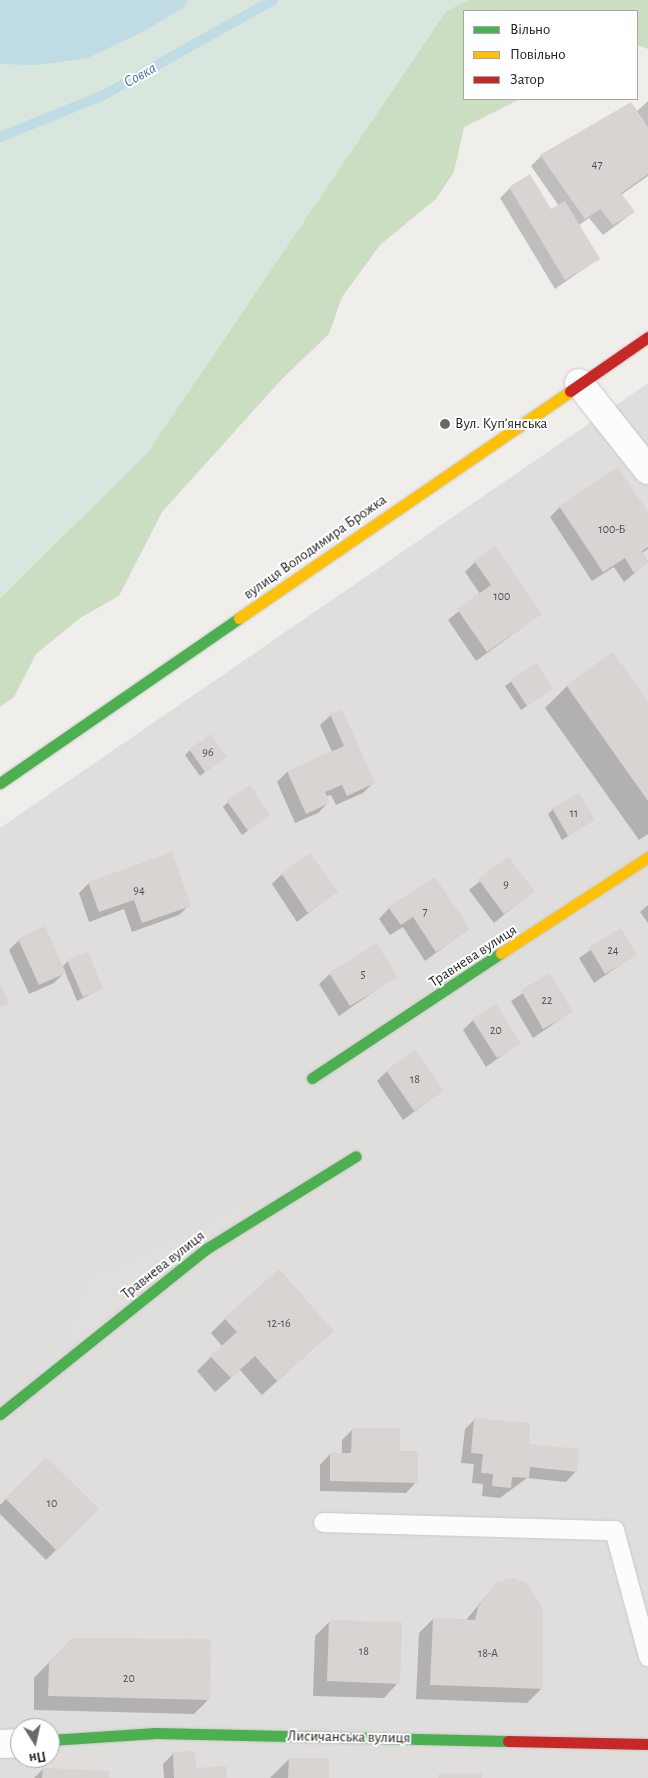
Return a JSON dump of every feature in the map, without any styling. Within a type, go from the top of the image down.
[{"type":"street","name":"вулиця Володимира Брожка","points":[[0,783],[648,337]]},
{"type":"street","points":[[579,383],[648,470]]},
{"type":"street","name":"Травнева вулиця","points":[[312,1078],[648,857]]},
{"type":"street","name":"Травнева вулиця","points":[[0,1414],[206,1249],[356,1156]]},
{"type":"street","name":"Лисичанська вулиця","points":[[60,1739],[156,1733],[648,1744]]},
{"type":"lane","points":[[323,1522],[614,1530],[648,1656]]},
{"type":"shaded area","points":[[188,0],[468,0],[446,11],[147,453],[0,598],[0,64],[88,58],[143,32],[183,8]]},
{"type":"shaded area","points":[[648,383],[648,1778],[0,1778],[0,828]]},
{"type":"shaded area","points":[[273,1193],[67,1346],[87,1280]]},
{"type":"green space","points":[[468,0],[648,0],[648,49],[638,45],[638,10],[463,10],[463,100],[518,100],[464,127],[454,172],[436,199],[380,245],[342,297],[329,334],[282,379],[162,512],[119,596],[80,618],[36,654],[14,697],[0,707],[0,598],[147,453],[446,11]]},
{"type":"water","points":[[0,0],[188,0],[183,8],[143,32],[88,58],[38,65],[0,64]]},
{"type":"building","points":[[631,102],[648,127],[648,174],[621,193],[635,212],[613,225],[600,209],[585,219],[540,155]]},
{"type":"building","points":[[530,174],[551,209],[565,201],[600,259],[565,280],[509,187]]},
{"type":"building","points":[[618,467],[648,512],[648,547],[642,551],[648,563],[634,573],[625,558],[603,572],[559,506]]},
{"type":"building","points":[[495,546],[542,614],[487,652],[457,609],[491,585],[474,561]]},
{"type":"building","points":[[613,652],[648,701],[648,801],[566,685]]},
{"type":"building","points":[[536,663],[553,689],[527,706],[510,680]]},
{"type":"building","points":[[342,709],[375,783],[347,796],[342,785],[325,792],[330,803],[306,814],[287,771],[344,746],[330,714]]},
{"type":"building","points":[[211,734],[227,757],[205,772],[189,749]]},
{"type":"building","points":[[250,785],[270,815],[248,831],[227,801]]},
{"type":"building","points":[[579,793],[595,820],[568,836],[552,808]]},
{"type":"building","points":[[172,852],[191,906],[142,923],[134,900],[99,912],[88,882]]},
{"type":"building","points":[[310,853],[338,892],[308,913],[281,873]]},
{"type":"building","points":[[508,857],[535,891],[504,914],[478,879]]},
{"type":"building","points":[[435,877],[470,929],[436,952],[413,917],[401,925],[388,907]]},
{"type":"building","points":[[45,926],[66,973],[39,985],[18,939]]},
{"type":"building","points":[[621,928],[637,955],[605,974],[589,947]]},
{"type":"building","points":[[376,943],[398,977],[350,1006],[329,973]]},
{"type":"building","points":[[88,952],[103,989],[83,997],[67,960]]},
{"type":"building","points":[[550,973],[573,1012],[543,1029],[521,990]]},
{"type":"building","points":[[0,983],[9,1003],[0,1007]]},
{"type":"building","points":[[496,1004],[521,1043],[497,1058],[472,1019]]},
{"type":"building","points":[[416,1050],[444,1091],[414,1111],[386,1070]]},
{"type":"building","points":[[279,1269],[334,1331],[277,1381],[255,1356],[231,1378],[210,1356],[237,1332],[224,1318]]},
{"type":"building","points":[[474,1418],[530,1423],[529,1444],[579,1449],[577,1472],[530,1467],[529,1478],[512,1477],[511,1488],[492,1486],[493,1474],[481,1473],[483,1454],[471,1453]]},
{"type":"building","points":[[352,1428],[400,1428],[400,1451],[418,1451],[418,1483],[330,1481],[330,1453],[351,1453]]},
{"type":"building","points":[[46,1457],[99,1509],[57,1551],[5,1498]]},
{"type":"building","points":[[513,1578],[527,1583],[543,1608],[543,1689],[430,1685],[433,1618],[475,1620],[478,1607],[496,1582]]},
{"type":"building","points":[[329,1620],[402,1622],[400,1684],[327,1681]]},
{"type":"building","points":[[72,1638],[211,1639],[210,1700],[48,1696],[49,1662]]},
{"type":"building","points":[[195,1751],[196,1768],[226,1766],[227,1778],[174,1778],[173,1752]]},
{"type":"building","points":[[289,1758],[329,1758],[329,1778],[288,1778]]},
{"type":"building","points":[[43,1768],[109,1771],[109,1778],[42,1778]]},
{"type":"building","points":[[482,1773],[482,1778],[438,1778],[438,1774]]},
{"type":"waterway","name":"Совка","points":[[0,137],[102,96],[273,0]]},
{"type":"traffic: fast","points":[[0,783],[239,618]]},
{"type":"traffic: fast","points":[[312,1078],[501,953]]},
{"type":"traffic: fast","points":[[0,1414],[206,1249],[356,1156]]},
{"type":"traffic: fast","points":[[60,1739],[156,1733],[508,1741]]},
{"type":"traffic: slow","points":[[239,618],[570,391]]},
{"type":"traffic: slow","points":[[501,953],[648,857]]},
{"type":"traffic: jam","points":[[570,391],[648,337]]},
{"type":"traffic: jam","points":[[508,1741],[648,1744]]},
{"type":"place","name":"Вул. Куп’янська","points":[[445,424]]}]
